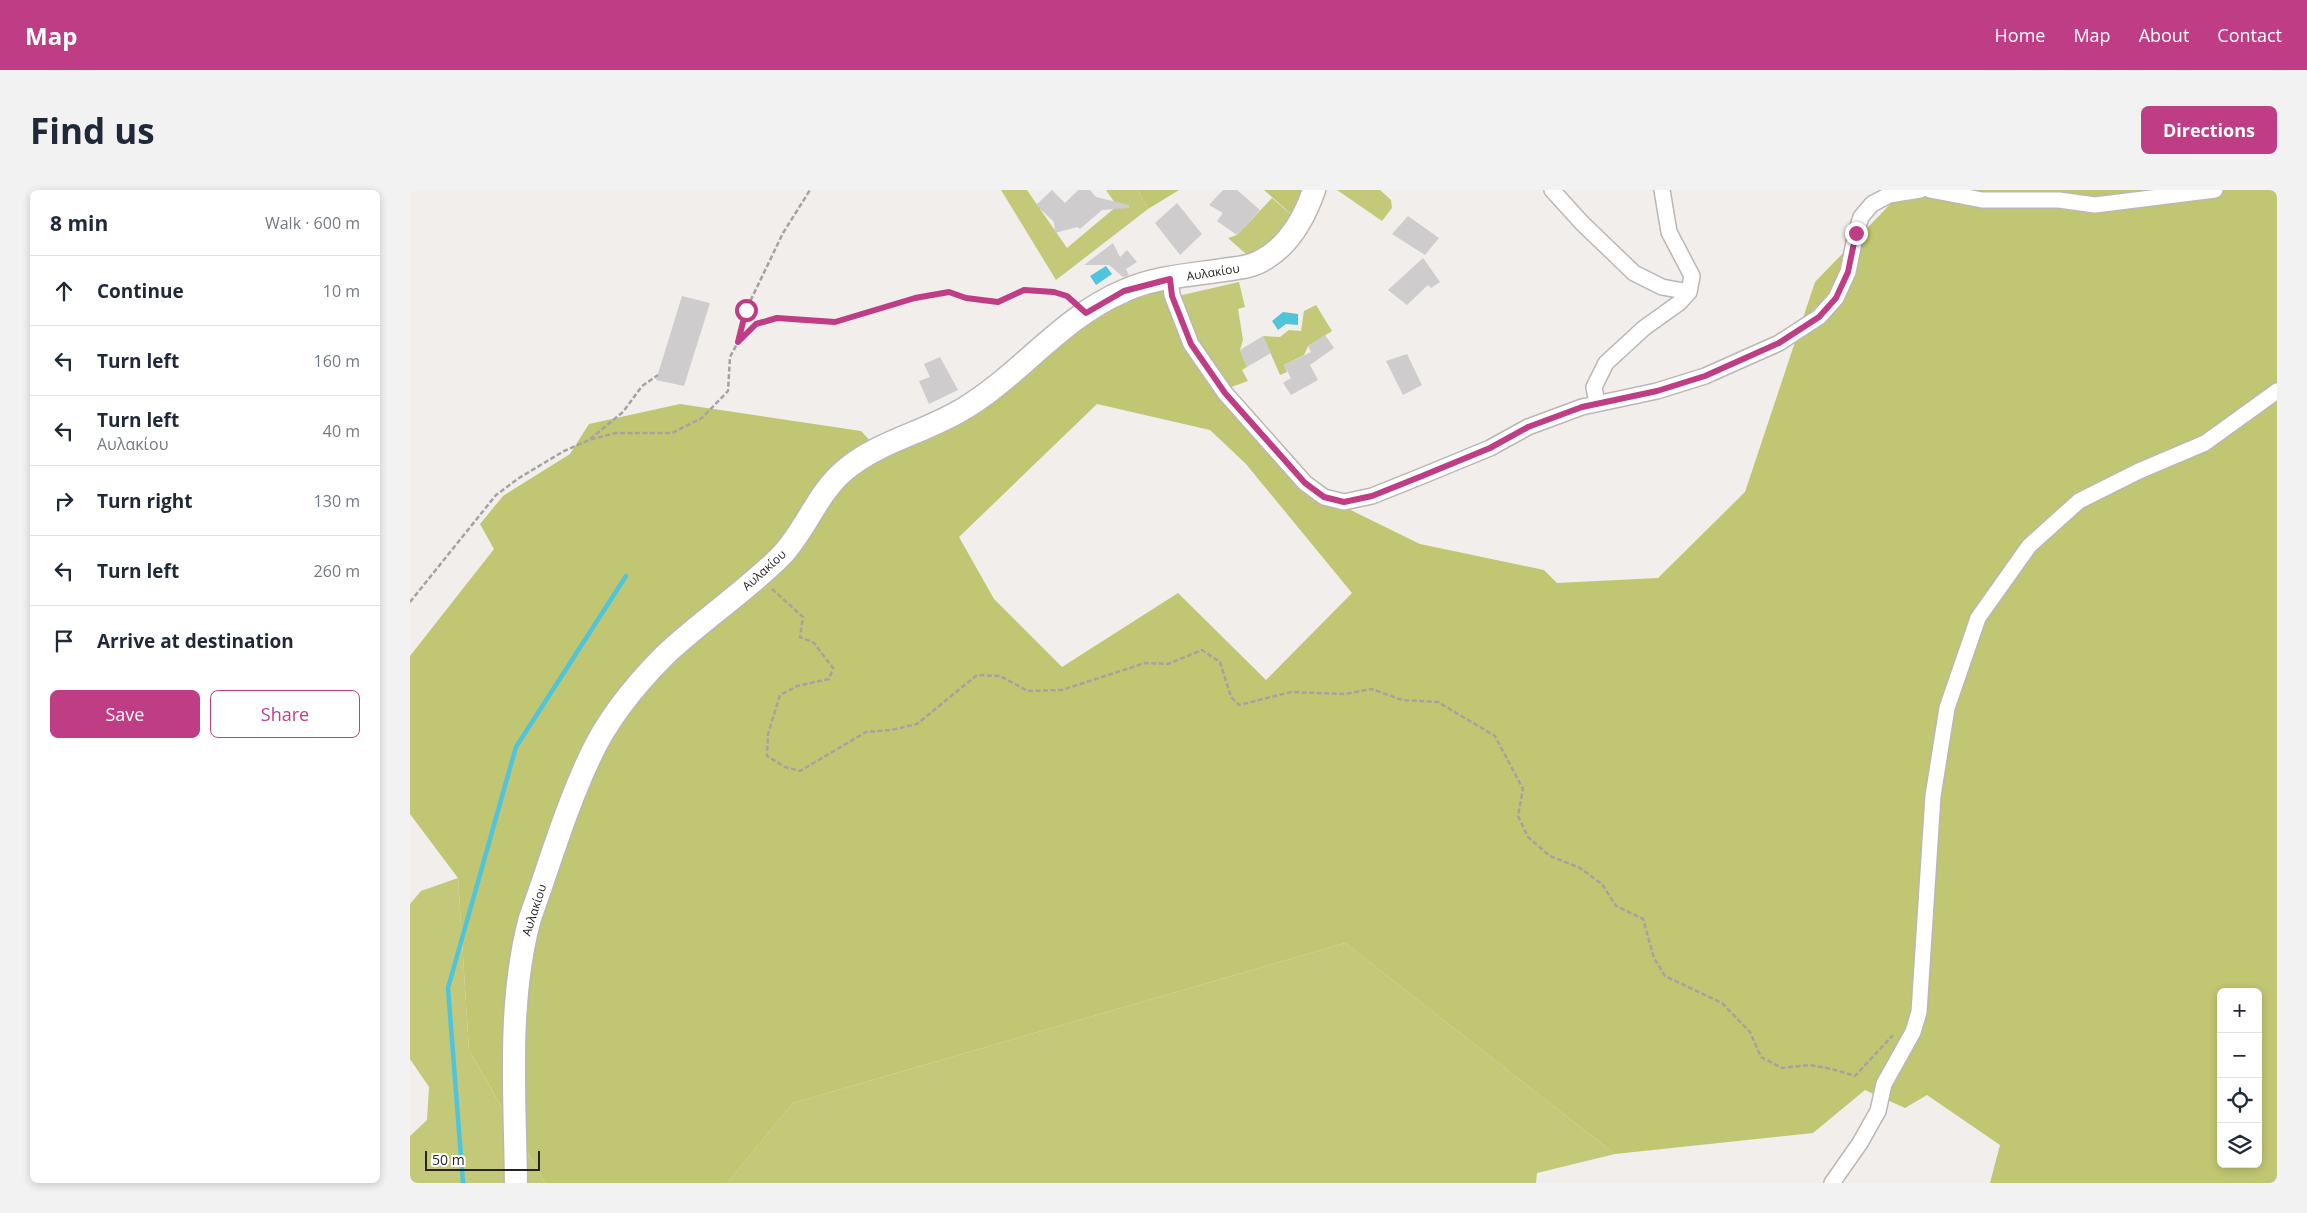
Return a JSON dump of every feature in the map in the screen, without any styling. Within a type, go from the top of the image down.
[{"type":"street","name":"Αυλακίου","points":[[516,1183],[515,1009],[519,962],[530,918],[579,782],[602,735],[644,678],[666,654],[794,542],[829,487],[844,470],[878,450],[964,409],[1086,313],[1124,291],[1170,279],[1243,267],[1268,258],[1297,227],[1314,190]]},
{"type":"street","points":[[1552,190],[1582,223],[1634,273],[1662,287],[1689,292]]},
{"type":"street","points":[[1597,403],[1594,387],[1606,363],[1644,328],[1679,302],[1689,292],[1692,276],[1670,232],[1662,190]]},
{"type":"street","points":[[1170,279],[1172,296],[1191,344],[1223,390],[1305,483],[1324,497],[1344,502],[1372,496],[1490,448],[1528,427],[1597,403],[1657,391],[1705,376],[1779,343],[1819,317],[1836,298],[1848,272],[1861,217],[1872,204],[1889,195],[1920,190]]},
{"type":"street","points":[[1930,190],[1982,200],[2059,200],[2095,205],[2215,190]]},
{"type":"street","points":[[1832,1183],[1860,1143],[1878,1111],[1884,1084],[1913,1032],[1919,1012],[1933,796],[1947,708],[1978,618],[2029,546],[2079,501],[2139,471],[2205,443],[2277,391]]},
{"type":"path","points":[[410,602],[496,495],[519,478],[564,451],[588,440],[616,433],[672,433],[702,418],[728,392],[730,357],[738,342],[750,301],[783,233],[810,190]]},
{"type":"path","points":[[738,342],[756,324],[777,318],[835,322],[915,298],[949,292],[966,298],[998,302],[1024,290],[1054,292],[1067,296],[1086,313]]},
{"type":"path","points":[[588,440],[623,412],[642,386],[658,375]]},
{"type":"path","points":[[757,576],[803,617],[800,637],[814,643],[833,668],[829,679],[797,686],[780,695],[768,734],[768,756],[785,767],[800,771],[866,732],[891,730],[917,724],[977,675],[1000,676],[1028,691],[1062,690],[1145,663],[1168,664],[1202,650],[1220,662],[1231,697],[1239,705],[1291,692],[1345,694],[1372,689],[1402,700],[1438,702],[1495,736],[1523,789],[1518,816],[1528,837],[1550,856],[1580,868],[1602,884],[1616,906],[1643,919],[1654,958],[1665,976],[1722,1002],[1750,1032],[1761,1057],[1782,1068],[1810,1065],[1855,1076],[1896,1033]]},
{"type":"green space","points":[[1001,190],[1027,190],[1067,248],[1117,206],[1106,190],[1138,190],[1148,209],[1056,280]]},
{"type":"green space","points":[[1138,190],[1179,190],[1148,209]]},
{"type":"green space","points":[[1264,190],[1314,190],[1300,222]]},
{"type":"green space","points":[[1337,190],[1380,190],[1391,200],[1392,208],[1382,221]]},
{"type":"green space","points":[[1904,190],[2277,190],[2277,1183],[1990,1183],[2000,1145],[1927,1095],[1905,1108],[1865,1090],[1813,1133],[1615,1154],[1345,943],[793,1103],[727,1183],[545,1183],[469,1050],[458,878],[410,814],[410,656],[494,549],[480,524],[503,496],[570,454],[589,424],[680,404],[861,431],[878,449],[964,411],[1111,299],[1169,279],[1190,344],[1324,497],[1420,544],[1544,570],[1557,583],[1658,578],[1745,492],[1815,282]],"holes":[[[1097,404],[1210,430],[1246,464],[1352,593],[1266,680],[1178,593],[1062,667],[994,599],[959,537]]]},
{"type":"green space","points":[[1272,198],[1300,222],[1256,263],[1228,238],[1237,235]]},
{"type":"green space","points":[[1239,282],[1245,307],[1238,309],[1243,340],[1240,350],[1247,367],[1242,370],[1248,381],[1223,390],[1183,326],[1178,296]]},
{"type":"green space","points":[[1316,305],[1332,331],[1308,346],[1304,355],[1284,365],[1287,372],[1280,375],[1263,336],[1280,337],[1289,330],[1301,331],[1304,311]]},
{"type":"green space","points":[[458,878],[469,1050],[510,1122],[510,1183],[410,1183],[410,1136],[427,1120],[429,1087],[410,1059],[410,904],[421,891]]},
{"type":"green space","points":[[1345,943],[1615,1154],[1537,1173],[1536,1183],[727,1183],[793,1103]]},
{"type":"green space","points":[[526,1150],[545,1183],[528,1183]]},
{"type":"water","points":[[1106,266],[1112,274],[1096,285],[1090,276]]},
{"type":"water","points":[[1283,312],[1298,314],[1298,325],[1286,324],[1278,330],[1272,321]]},
{"type":"building","points":[[1052,190],[1065,203],[1078,190],[1090,190],[1096,197],[1129,205],[1129,208],[1102,210],[1080,229],[1077,227],[1055,233],[1054,222],[1036,205]]},
{"type":"building","points":[[1223,190],[1237,190],[1260,210],[1237,235],[1217,221],[1223,213],[1209,205]]},
{"type":"building","points":[[1177,203],[1202,234],[1180,255],[1155,223]]},
{"type":"building","points":[[1408,216],[1439,238],[1425,255],[1392,234]]},
{"type":"building","points":[[1113,243],[1120,257],[1127,250],[1137,262],[1126,269],[1129,275],[1123,277],[1109,265],[1084,265]]},
{"type":"building","points":[[1423,258],[1440,282],[1431,288],[1428,285],[1407,305],[1388,290]]},
{"type":"building","points":[[682,296],[710,303],[684,386],[656,380]]},
{"type":"building","points":[[1325,335],[1334,348],[1310,365],[1318,380],[1291,395],[1283,383],[1291,378],[1284,365],[1311,352],[1308,346]]},
{"type":"building","points":[[1263,336],[1271,353],[1247,367],[1240,350]]},
{"type":"building","points":[[1407,354],[1422,385],[1403,395],[1386,361]]},
{"type":"building","points":[[940,357],[958,390],[929,404],[919,381],[930,377],[924,364]]},
{"type":"waterway","points":[[463,1183],[448,988],[516,747],[626,576]]},
{"type":"route","points":[[746,310],[738,342],[756,324],[777,318],[835,322],[874,312],[915,298],[949,292],[966,298],[998,302],[1024,290],[1054,292],[1067,296],[1086,313],[1110,297],[1124,291],[1139,285],[1170,279],[1172,296],[1191,344],[1225,393],[1305,483],[1324,497],[1344,502],[1372,496],[1490,448],[1528,427],[1582,407],[1657,391],[1705,376],[1779,343],[1819,317],[1836,298],[1848,272],[1856,233]]}]
